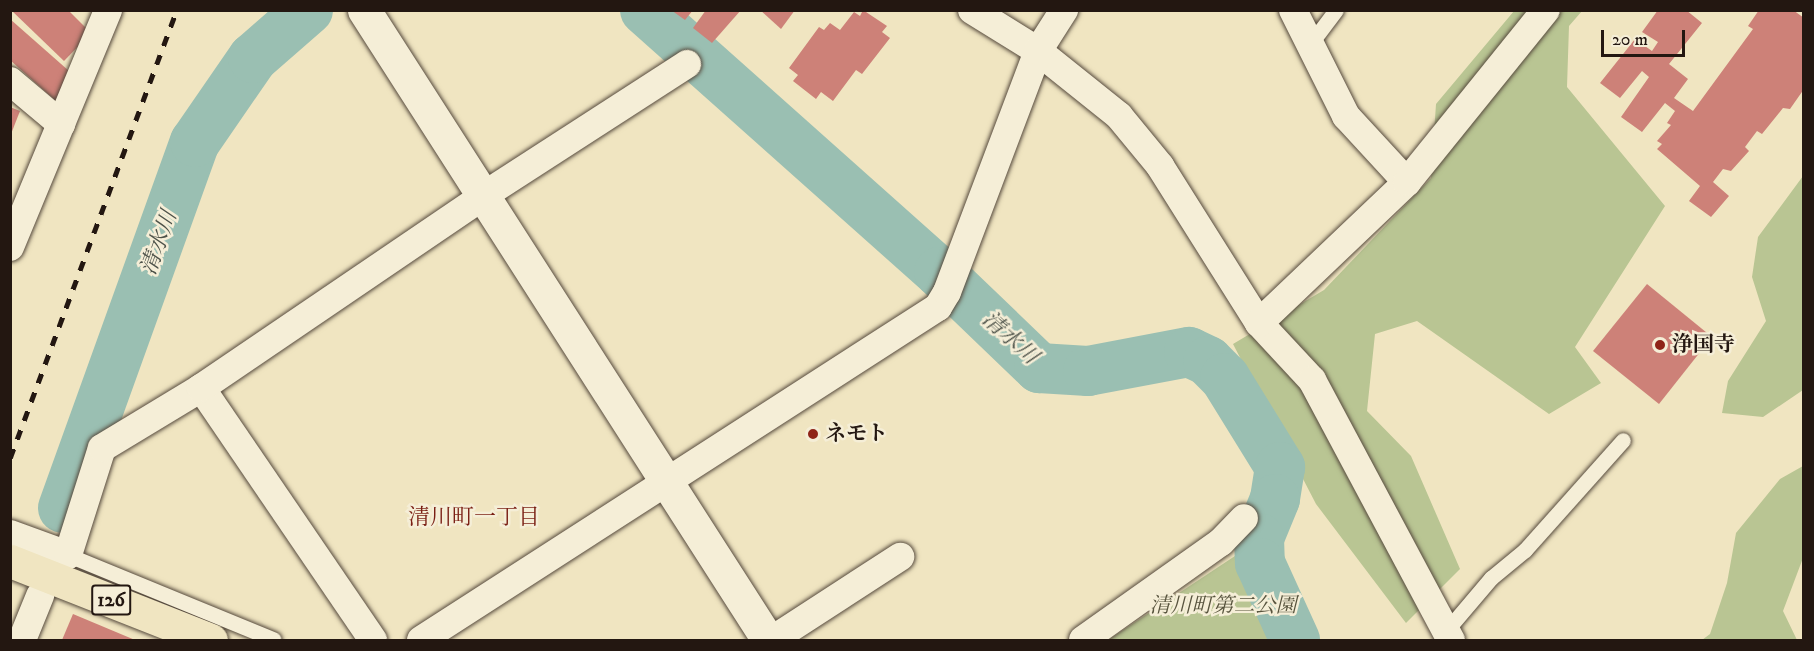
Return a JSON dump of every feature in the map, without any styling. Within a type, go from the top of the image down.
[{"type":"highway","name":"126","points":[[10,561],[211,640]]},
{"type":"street","points":[[10,247],[108,10]]},
{"type":"street","points":[[364,10],[664,483],[770,640],[900,557]]},
{"type":"street","points":[[972,10],[1038,51],[1119,116],[1160,166],[1259,323],[1312,380],[1437,620],[1449,636]]},
{"type":"street","points":[[420,640],[938,307],[951,280],[1038,51],[1064,10]]},
{"type":"street","points":[[1293,10],[1346,116],[1407,182]]},
{"type":"street","points":[[1259,323],[1407,182],[1546,10]]},
{"type":"street","points":[[10,534],[68,555],[102,447],[201,388],[483,196],[687,64]]},
{"type":"street","points":[[10,81],[61,124]]},
{"type":"street","points":[[201,388],[373,640]]},
{"type":"street","points":[[1083,640],[1221,542],[1244,518]]},
{"type":"street","points":[[22,640],[40,596]]},
{"type":"lane","points":[[1311,43],[1336,10]]},
{"type":"lane","points":[[1449,636],[1491,579],[1525,550],[1623,440]]},
{"type":"lane","points":[[68,555],[273,639]]},
{"type":"green space","points":[[1514,11],[1582,11],[1569,26],[1567,87],[1665,206],[1575,347],[1601,383],[1549,414],[1417,321],[1375,334],[1367,411],[1411,456],[1460,569],[1406,623],[1316,504],[1233,344],[1324,290],[1431,178],[1436,104]]},
{"type":"green space","points":[[1803,176],[1803,390],[1763,417],[1722,413],[1728,381],[1766,321],[1752,277],[1758,237]]},
{"type":"green space","points":[[1803,466],[1803,558],[1783,611],[1797,640],[1702,640],[1710,634],[1727,583],[1736,533],[1780,479]]},
{"type":"green space","name":"清川町第二公園","points":[[1244,550],[1275,640],[1108,640]]},
{"type":"building","points":[[11,10],[68,10],[91,33],[64,61]]},
{"type":"building","points":[[671,10],[693,10],[685,20]]},
{"type":"building","points":[[706,10],[741,10],[712,43],[693,28]]},
{"type":"building","points":[[760,10],[795,10],[781,29]]},
{"type":"building","points":[[863,10],[887,26],[882,32],[890,38],[862,74],[856,70],[833,101],[821,92],[816,99],[793,81],[798,75],[789,68],[819,27],[824,30],[830,23],[840,30],[854,12],[860,16]]},
{"type":"building","points":[[1658,10],[1686,10],[1702,23],[1669,64],[1688,79],[1674,98],[1693,111],[1753,29],[1748,26],[1759,10],[1793,10],[1804,18],[1804,89],[1790,109],[1783,108],[1762,134],[1757,131],[1745,147],[1749,151],[1731,171],[1723,169],[1713,182],[1729,196],[1711,217],[1689,201],[1700,186],[1657,149],[1662,144],[1657,141],[1671,125],[1667,123],[1675,111],[1665,103],[1642,132],[1621,117],[1649,77],[1642,71],[1620,98],[1600,83],[1635,39],[1652,51],[1658,42],[1642,32]]},
{"type":"building","points":[[10,19],[77,78],[57,102],[10,60]]},
{"type":"building","points":[[10,107],[20,111],[11,134],[10,134]]},
{"type":"building","points":[[1647,284],[1712,337],[1659,404],[1593,351]]},
{"type":"building","points":[[73,614],[135,640],[62,640]]},
{"type":"waterway","name":"清水川","points":[[63,508],[195,142],[253,58],[308,10]]},
{"type":"waterway","name":"清水川","points":[[645,10],[939,272],[1039,368],[1088,371],[1189,352],[1208,361],[1225,378],[1280,467],[1275,499],[1259,538],[1260,563],[1295,640]]},
{"type":"railway","points":[[10,458],[177,10]]},
{"type":"place","name":"浄国寺","points":[[1660,345]]},
{"type":"place","name":"ネモト","points":[[813,434]]},
{"type":"district","name":"清川町一丁目","points":[[474,518]]}]
